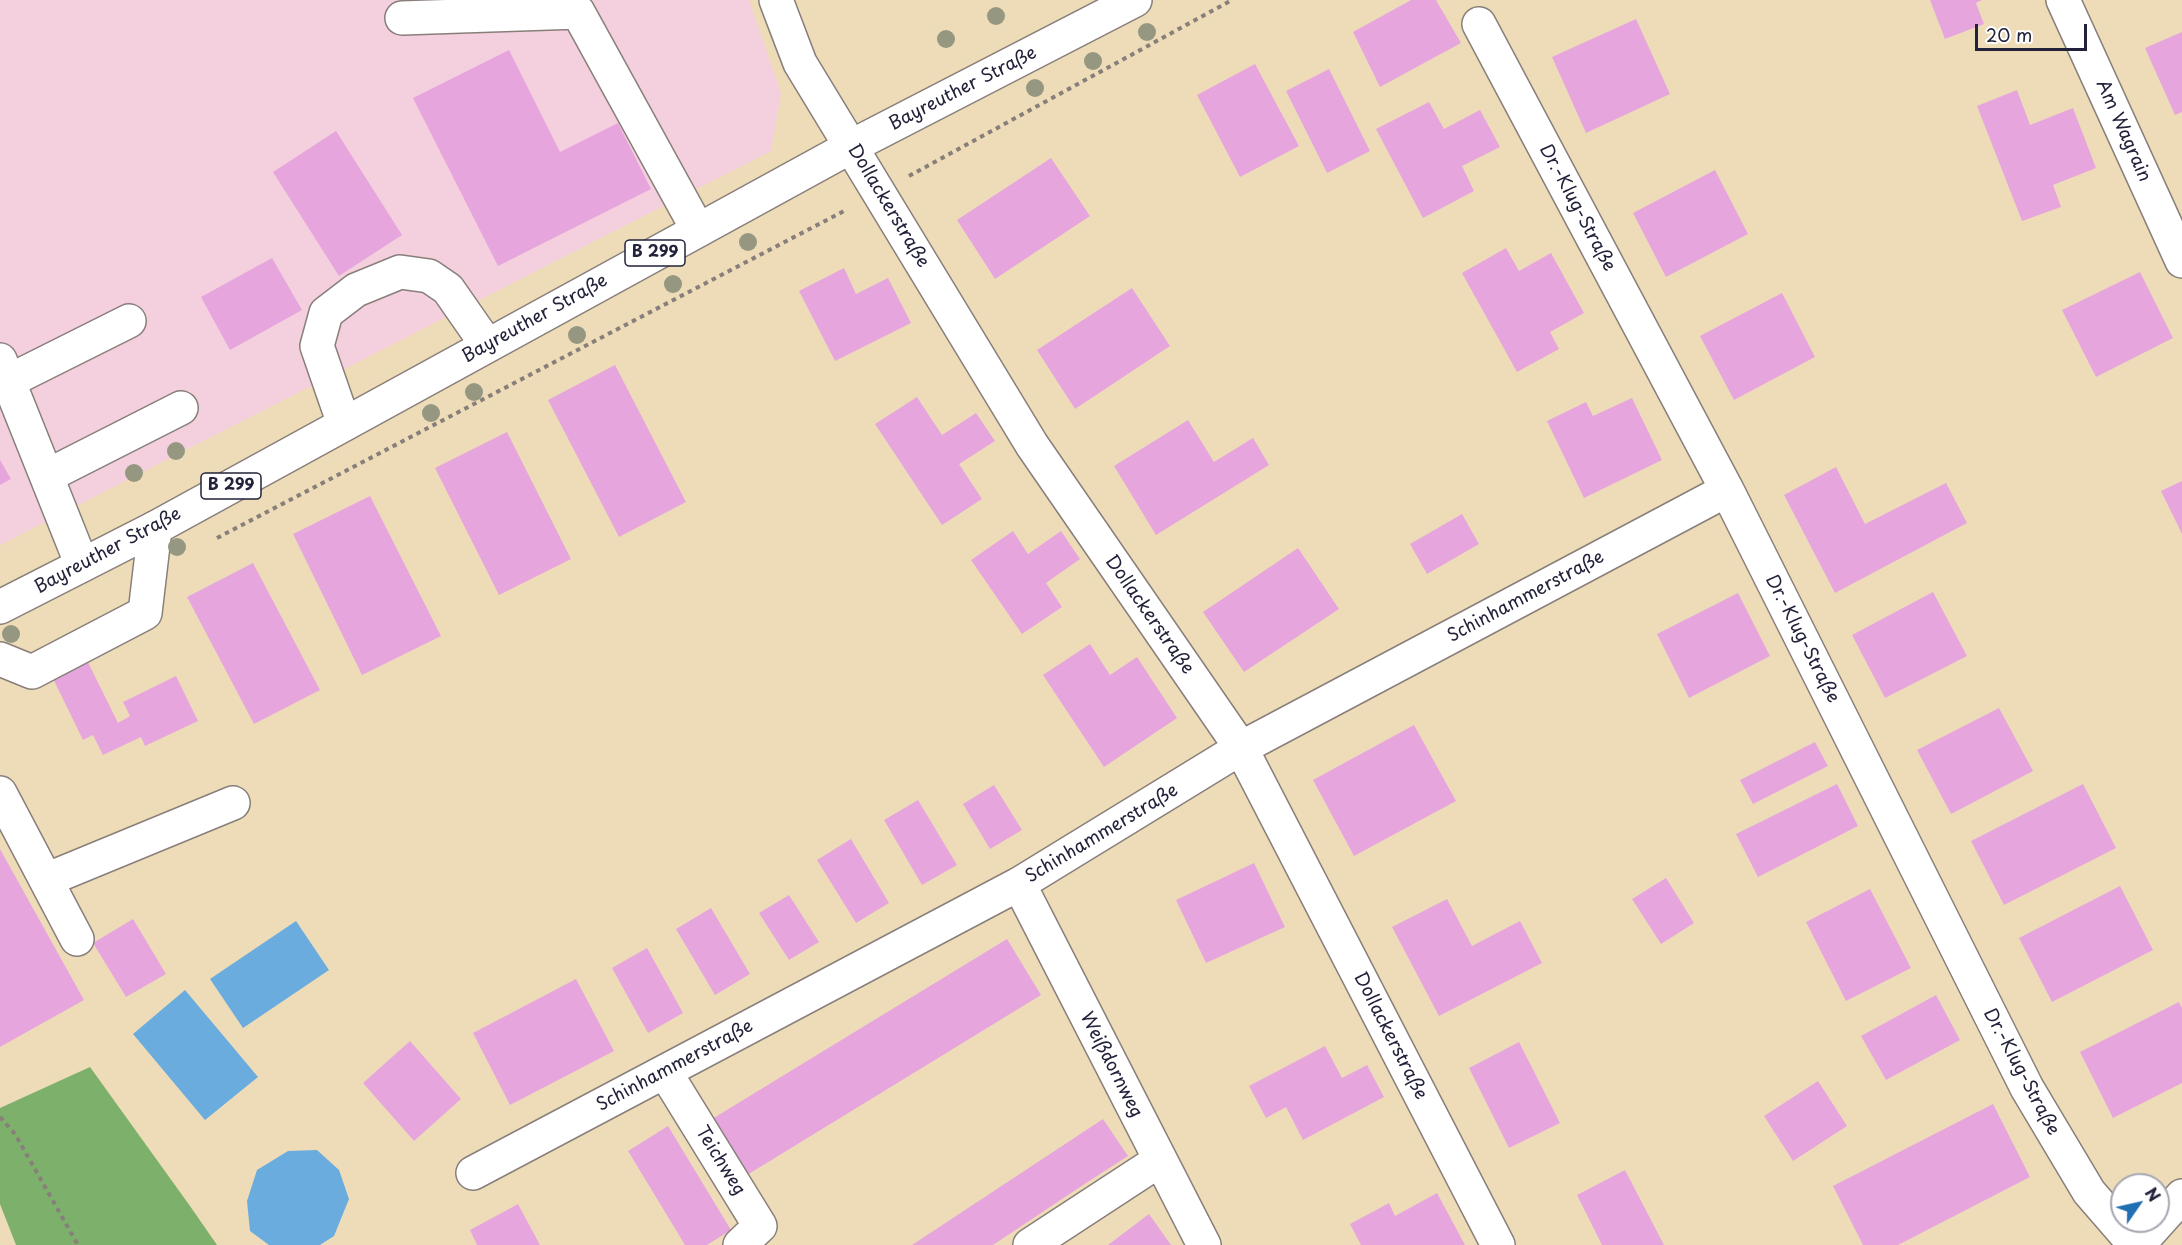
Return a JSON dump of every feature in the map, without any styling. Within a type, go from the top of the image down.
[{"type":"street","name":"Dollackerstraße","points":[[776,0],[800,63],[1032,446],[1240,748],[1498,1245]]},
{"type":"street","name":"Bayreuther Straße","points":[[0,608],[154,528],[852,146],[1135,0]]},
{"type":"street","name":"Am Wagrain","points":[[2063,0],[2182,261]]},
{"type":"street","points":[[402,18],[578,12],[698,230]]},
{"type":"street","name":"Dr.-Klug-Straße","points":[[1479,24],[1727,490],[2027,1088],[2089,1192],[2137,1245]]},
{"type":"street","points":[[344,424],[317,346],[326,313],[356,290],[400,272],[429,276],[448,289],[487,345]]},
{"type":"street","points":[[82,565],[4,371],[129,321]]},
{"type":"street","points":[[46,476],[181,408]]},
{"type":"street","name":"Schinhammerstraße","points":[[474,1173],[1019,884],[1240,748],[1727,490]]},
{"type":"street","points":[[0,659],[32,672],[145,613],[154,528]]},
{"type":"street","points":[[0,793],[77,939]]},
{"type":"street","points":[[46,880],[233,803]]},
{"type":"street","name":"Weißdornweg","points":[[1019,884],[1204,1245]]},
{"type":"street","name":"Teichweg","points":[[665,1072],[760,1226],[740,1245]]},
{"type":"street","points":[[1030,1245],[1160,1160]]},
{"type":"street","points":[[2137,1245],[2182,1196]]},
{"type":"path","points":[[213,540],[880,192],[1232,0]]},
{"type":"path","points":[[0,1117],[15,1134],[78,1245]]},
{"type":"shaded area","points":[[0,0],[749,0],[781,93],[771,151],[0,545]]},
{"type":"green space","points":[[90,1067],[217,1245],[16,1245],[0,1204],[0,1108]]},
{"type":"water","points":[[296,921],[329,970],[243,1028],[210,979]]},
{"type":"water","points":[[185,990],[258,1077],[205,1120],[133,1034]]},
{"type":"water","points":[[317,1150],[339,1170],[349,1199],[334,1236],[320,1245],[269,1245],[250,1231],[247,1201],[257,1170],[288,1151]]},
{"type":"building","points":[[1411,0],[1436,0],[1461,43],[1380,87],[1353,32]]},
{"type":"building","points":[[1930,0],[1982,0],[1976,3],[1984,24],[1945,39]]},
{"type":"building","points":[[1636,19],[1670,94],[1586,133],[1552,57]]},
{"type":"building","points":[[2182,32],[2182,112],[2175,115],[2145,48]]},
{"type":"building","points":[[509,50],[560,152],[618,123],[651,189],[498,266],[413,98]]},
{"type":"building","points":[[1255,64],[1299,146],[1240,177],[1197,95]]},
{"type":"building","points":[[1329,69],[1370,151],[1327,173],[1286,91]]},
{"type":"building","points":[[2017,90],[2030,125],[2073,108],[2096,168],[2053,185],[2061,207],[2022,221],[1977,106]]},
{"type":"building","points":[[1429,102],[1444,129],[1480,110],[1500,147],[1462,166],[1474,191],[1423,218],[1376,129]]},
{"type":"building","points":[[336,131],[402,235],[339,276],[273,172]]},
{"type":"building","points":[[1051,158],[1090,216],[995,279],[957,220]]},
{"type":"building","points":[[1715,170],[1748,234],[1666,277],[1633,213]]},
{"type":"building","points":[[1506,248],[1519,271],[1551,253],[1584,313],[1550,332],[1559,349],[1517,372],[1462,273]]},
{"type":"building","points":[[272,258],[302,310],[230,350],[201,297]]},
{"type":"building","points":[[844,268],[856,294],[888,278],[911,323],[835,361],[799,291]]},
{"type":"building","points":[[2140,272],[2173,338],[2096,377],[2062,310]]},
{"type":"building","points":[[1132,288],[1170,346],[1075,409],[1037,350]]},
{"type":"building","points":[[1782,293],[1815,357],[1734,400],[1700,336]]},
{"type":"building","points":[[615,365],[686,502],[619,537],[548,400]]},
{"type":"building","points":[[917,397],[942,435],[976,413],[995,441],[959,464],[982,499],[942,525],[875,424]]},
{"type":"building","points":[[1632,398],[1662,460],[1584,498],[1547,421],[1586,402],[1593,416]]},
{"type":"building","points":[[1188,420],[1214,462],[1253,438],[1269,465],[1156,535],[1114,466]]},
{"type":"building","points":[[507,432],[571,559],[499,595],[435,468]]},
{"type":"building","points":[[0,460],[11,479],[0,485]]},
{"type":"building","points":[[1836,467],[1865,524],[1946,483],[1967,523],[1835,593],[1784,495]]},
{"type":"building","points":[[2182,481],[2182,534],[2161,491]]},
{"type":"building","points":[[370,496],[441,636],[362,675],[293,534]]},
{"type":"building","points":[[1462,514],[1479,544],[1427,574],[1410,544]]},
{"type":"building","points":[[1013,531],[1028,554],[1061,531],[1080,559],[1046,583],[1062,607],[1022,634],[971,560]]},
{"type":"building","points":[[1298,548],[1339,609],[1244,672],[1203,612]]},
{"type":"building","points":[[253,563],[320,690],[254,724],[187,597]]},
{"type":"building","points":[[1933,592],[1967,656],[1885,698],[1852,635]]},
{"type":"building","points":[[1738,593],[1770,656],[1689,698],[1657,634]]},
{"type":"building","points":[[76,638],[118,723],[130,716],[123,702],[176,676],[198,721],[145,746],[141,737],[103,755],[93,735],[83,740],[41,654]]},
{"type":"building","points":[[1090,644],[1110,675],[1137,657],[1177,718],[1104,767],[1043,675]]},
{"type":"building","points":[[1999,708],[2033,771],[1951,814],[1917,750]]},
{"type":"building","points":[[1414,725],[1456,801],[1354,856],[1313,780]]},
{"type":"building","points":[[1815,742],[1828,766],[1753,804],[1740,780]]},
{"type":"building","points":[[1837,784],[1858,826],[1758,877],[1736,834]]},
{"type":"building","points":[[2083,784],[2116,848],[2004,905],[1971,841]]},
{"type":"building","points":[[994,785],[1022,830],[990,849],[963,804]]},
{"type":"building","points":[[918,800],[957,865],[922,885],[884,820]]},
{"type":"building","points":[[851,839],[889,903],[856,923],[817,860]]},
{"type":"building","points":[[0,849],[84,1000],[0,1047]]},
{"type":"building","points":[[1254,863],[1285,927],[1206,963],[1176,900]]},
{"type":"building","points":[[1666,878],[1694,923],[1661,944],[1632,899]]},
{"type":"building","points":[[2120,886],[2153,950],[2052,1002],[2019,938]]},
{"type":"building","points":[[1870,889],[1911,968],[1846,1001],[1806,922]]},
{"type":"building","points":[[789,895],[819,942],[789,960],[759,913]]},
{"type":"building","points":[[1447,899],[1472,946],[1520,921],[1542,963],[1439,1016],[1392,927]]},
{"type":"building","points":[[711,908],[750,974],[715,995],[676,929]]},
{"type":"building","points":[[133,919],[166,974],[126,997],[93,943]]},
{"type":"building","points":[[1007,939],[1041,995],[747,1175],[712,1119]]},
{"type":"building","points":[[647,948],[683,1013],[648,1033],[612,968]]},
{"type":"building","points":[[576,979],[614,1051],[510,1105],[473,1033]]},
{"type":"building","points":[[1936,995],[1960,1040],[1886,1080],[1861,1036]]},
{"type":"building","points":[[2179,1002],[2182,1008],[2182,1083],[2113,1118],[2080,1052]]},
{"type":"building","points":[[410,1041],[461,1099],[414,1141],[363,1083]]},
{"type":"building","points":[[1519,1042],[1560,1123],[1509,1148],[1469,1068]]},
{"type":"building","points":[[1325,1046],[1342,1078],[1367,1065],[1384,1097],[1303,1140],[1286,1107],[1266,1118],[1249,1086]]},
{"type":"building","points":[[1818,1081],[1847,1126],[1793,1161],[1764,1116]]},
{"type":"building","points":[[1993,1104],[2030,1177],[1898,1245],[1863,1245],[1833,1186]]},
{"type":"building","points":[[1103,1119],[1128,1156],[993,1245],[912,1245]]},
{"type":"building","points":[[668,1126],[731,1230],[707,1245],[685,1245],[628,1151]]},
{"type":"building","points":[[1625,1170],[1664,1245],[1602,1245],[1577,1195]]},
{"type":"building","points":[[1437,1193],[1465,1245],[1361,1245],[1350,1224],[1389,1203],[1395,1216]]},
{"type":"building","points":[[518,1204],[540,1245],[477,1245],[470,1230]]},
{"type":"building","points":[[1149,1214],[1171,1245],[1108,1245]]}]
